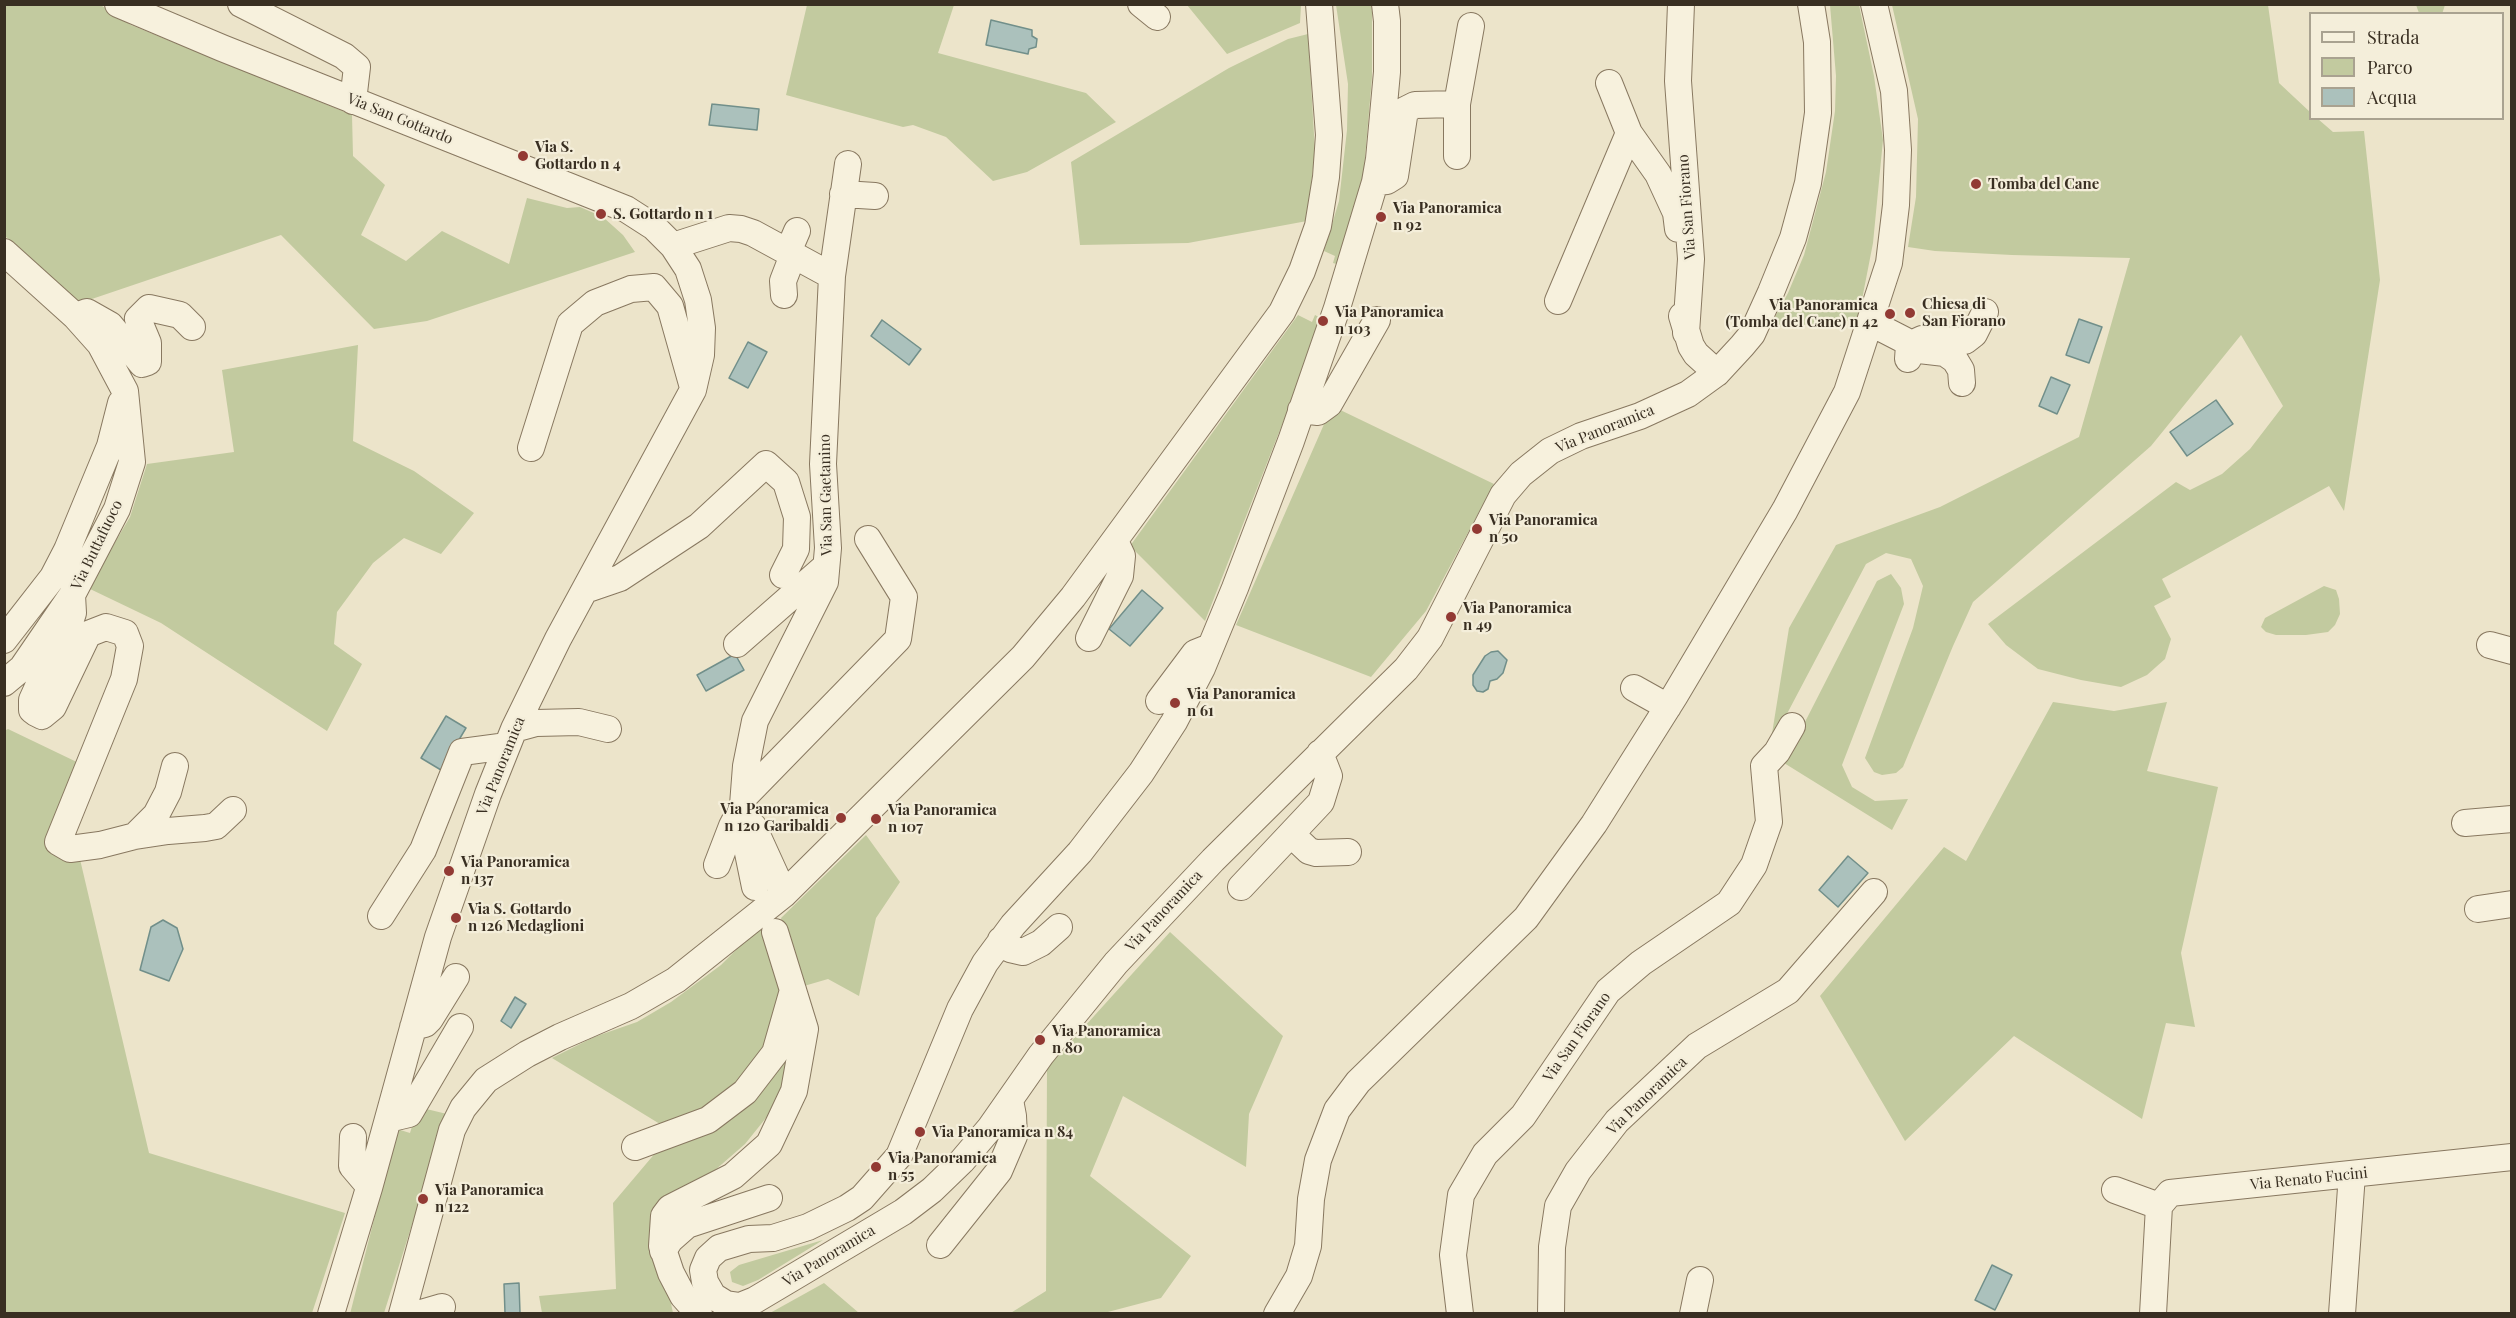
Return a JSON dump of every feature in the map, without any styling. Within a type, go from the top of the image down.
[{"type":"street","name":"Via San Gottardo","points":[[118,4],[149,19],[627,209],[654,227],[673,246]]},
{"type":"street","points":[[241,4],[344,56],[357,67],[353,100]]},
{"type":"street","points":[[442,1307],[410,1313],[452,1130],[463,1108],[486,1080],[526,1054],[560,1036],[631,1006],[676,980],[784,894],[1023,657],[1073,597],[1282,312],[1302,272],[1318,226],[1326,177],[1329,135],[1319,4]]},
{"type":"street","points":[[688,1308],[692,1276],[703,1270],[708,1258],[719,1248],[749,1239],[773,1238],[808,1227],[862,1198],[899,1156],[960,1009],[985,963],[1001,940],[1080,852],[1142,773],[1174,722],[1239,577],[1337,308],[1375,182],[1387,72],[1385,4]]},
{"type":"street","name":"Via San Fiorano","points":[[1681,4],[1678,81],[1692,259],[1686,333]]},
{"type":"street","name":"Via Panoramica","points":[[703,1270],[705,1282],[713,1296],[726,1304],[740,1306],[755,1300],[903,1212],[932,1190],[962,1161],[1010,1100],[1041,1055],[1116,963],[1213,860],[1406,669],[1430,638],[1503,495],[1521,474],[1550,451],[1581,436],[1640,416],[1678,398],[1717,373],[1752,334],[1793,238],[1808,183],[1818,113],[1817,42],[1811,4]]},
{"type":"street","points":[[1277,1314],[1299,1276],[1308,1246],[1311,1199],[1318,1160],[1337,1110],[1358,1082],[1526,918],[1594,824],[1668,707],[1785,510],[1847,392],[1889,263],[1896,205],[1898,150],[1894,91],[1874,4]]},
{"type":"street","points":[[1457,156],[1457,104],[1471,26]]},
{"type":"street","name":"Via San Fiorano","points":[[1609,83],[1629,133],[1658,174],[1676,213],[1682,264],[1682,321],[1696,354],[1717,373]]},
{"type":"street","points":[[1375,182],[1387,181],[1395,176],[1405,110],[1415,105],[1457,104]]},
{"type":"street","points":[[1558,301],[1629,133]]},
{"type":"street","name":"Via San Gaetanino","points":[[755,887],[748,853],[743,801],[746,766],[755,721],[825,582],[828,548],[823,464],[832,276],[845,179],[875,196]]},
{"type":"street","points":[[673,246],[729,228],[793,246],[832,276]]},
{"type":"street","name":"Via Panoramica","points":[[331,1314],[452,898],[511,738],[585,590],[693,390],[701,355],[702,328],[698,300],[688,269],[673,246]]},
{"type":"street","points":[[784,295],[783,281],[793,246]]},
{"type":"street","name":"Via Buttafuoco","points":[[4,252],[75,316],[100,344],[125,391],[132,462],[117,509],[72,595],[22,668],[4,683]]},
{"type":"street","points":[[531,448],[570,324],[595,303],[631,289],[654,287],[670,306],[693,390]]},
{"type":"street","points":[[75,316],[87,312],[110,325],[142,364],[148,362],[148,343],[138,319],[149,308],[180,315],[192,327]]},
{"type":"street","points":[[1908,352],[1922,339],[1965,341],[1974,334],[1985,312]]},
{"type":"street","points":[[1301,410],[1318,412],[1329,404],[1377,320]]},
{"type":"street","points":[[1871,323],[1902,337],[1908,352]]},
{"type":"street","points":[[1908,352],[1945,353],[1955,360],[1960,370],[1962,383]]},
{"type":"street","points":[[4,640],[53,577],[67,550],[110,446],[125,391]]},
{"type":"street","points":[[585,590],[620,578],[699,526],[766,464],[786,482],[797,517],[796,549],[783,575]]},
{"type":"street","points":[[717,865],[743,801],[898,639],[904,597],[868,539]]},
{"type":"street","points":[[1089,638],[1120,576],[1122,556],[1115,541]]},
{"type":"street","points":[[737,644],[827,566]]},
{"type":"street","points":[[72,595],[74,613],[68,631],[52,656],[32,700],[32,710],[42,716],[52,707],[88,634],[106,627],[125,633],[130,646],[124,680],[58,842],[70,849],[100,845],[135,836],[216,826],[233,810]]},
{"type":"street","points":[[1159,701],[1195,653],[1210,646]]},
{"type":"street","points":[[1634,688],[1668,707]]},
{"type":"street","points":[[381,916],[423,850],[462,752],[511,738],[536,723],[579,722],[608,729]]},
{"type":"street","name":"Via San Fiorano","points":[[1460,1314],[1453,1255],[1461,1195],[1485,1154],[1523,1116],[1608,990],[1641,963],[1729,903],[1754,866],[1769,822],[1764,766],[1778,752],[1792,726]]},
{"type":"street","points":[[1241,887],[1321,802],[1329,776],[1320,753]]},
{"type":"street","points":[[135,836],[156,815],[168,792],[175,766]]},
{"type":"street","name":"Via San Gaetanino","points":[[743,801],[784,894]]},
{"type":"street","points":[[2465,824],[2511,819]]},
{"type":"street","points":[[1291,834],[1309,850],[1316,853],[1348,852]]},
{"type":"street","name":"Via Panoramica","points":[[1551,1314],[1552,1246],[1558,1206],[1578,1171],[1617,1121],[1697,1046],[1788,991],[1874,892]]},
{"type":"street","points":[[2478,909],[2511,904]]},
{"type":"street","points":[[1001,940],[1011,949],[1023,952],[1041,943],[1059,927]]},
{"type":"street","points":[[688,1308],[675,1285],[663,1251],[661,1231],[663,1216],[670,1208],[733,1176],[769,1144],[795,1091],[805,1029],[775,932]]},
{"type":"street","points":[[413,1027],[425,1024],[430,1019],[456,977]]},
{"type":"street","points":[[635,1147],[708,1120],[745,1092],[775,1053],[793,990]]},
{"type":"street","points":[[388,1119],[409,1114],[460,1027]]},
{"type":"street","points":[[940,1245],[999,1171],[1014,1136],[1010,1100]]},
{"type":"street","points":[[354,1137],[352,1166],[369,1186]]},
{"type":"street","name":"Via Renato Fucini","points":[[2159,1206],[2170,1193],[2511,1157]]},
{"type":"street","points":[[2342,1314],[2352,1174]]},
{"type":"street","points":[[2115,1190],[2159,1206],[2153,1314]]},
{"type":"street","points":[[663,1251],[670,1240],[687,1224],[769,1198]]},
{"type":"street","points":[[1693,1314],[1700,1280]]},
{"type":"green space","points":[[99,4],[131,25],[352,115],[353,156],[385,185],[361,235],[406,261],[442,231],[509,264],[527,198],[567,208],[580,207],[603,217],[623,235],[635,252],[427,321],[374,329],[281,235],[80,303],[5,236],[5,5]]},
{"type":"green space","points":[[2416,4],[2445,5],[2443,12],[2419,12]]},
{"type":"green space","points":[[807,5],[954,5],[938,53],[1086,93],[1116,122],[1027,172],[993,181],[946,137],[913,125],[903,127],[786,95]]},
{"type":"green space","points":[[1187,5],[1301,5],[1300,23],[1227,54]]},
{"type":"green space","points":[[1336,5],[1371,5],[1372,12],[1372,77],[1363,181],[1340,265],[1333,263],[1335,256],[1324,251],[1339,201],[1347,130],[1348,84]]},
{"type":"green space","points":[[1830,5],[1859,5],[1874,76],[1883,140],[1873,243],[1858,320],[1769,328],[1788,293],[1804,255],[1826,172],[1835,111],[1836,76]]},
{"type":"green space","points":[[1892,5],[2268,5],[2279,83],[2309,111],[2309,120],[2319,120],[2333,132],[2364,131],[2380,280],[2344,511],[2329,486],[2162,579],[2171,597],[2154,606],[2171,639],[2165,659],[2147,675],[2121,687],[2038,669],[2006,645],[1988,624],[2176,482],[2190,490],[2222,474],[2250,449],[2283,406],[2241,335],[2151,446],[1973,602],[1903,767],[1896,773],[1882,775],[1874,772],[1865,758],[1913,628],[1923,586],[1911,559],[1886,553],[1866,564],[1770,746],[1789,628],[1836,545],[1940,507],[2079,437],[2130,258],[2012,255],[1935,251],[1908,247],[1916,197],[1918,119]]},
{"type":"green space","points":[[1308,34],[1315,151],[1307,221],[1188,243],[1080,245],[1071,162],[1229,68],[1288,39]]},
{"type":"green space","points":[[1298,315],[1312,322],[1315,315],[1321,318],[1301,387],[1287,412],[1205,621],[1130,546]]},
{"type":"green space","points":[[358,345],[353,441],[414,471],[474,513],[441,554],[404,538],[373,563],[337,612],[334,644],[362,664],[327,731],[161,623],[88,588],[130,517],[147,464],[234,452],[222,370]]},
{"type":"green space","points":[[1332,406],[1494,484],[1426,611],[1371,677],[1236,625]]},
{"type":"green space","points":[[1891,574],[1901,588],[1904,604],[1842,765],[1852,787],[1875,801],[1908,799],[1892,830],[1784,763],[1877,581]]},
{"type":"green space","points":[[2324,586],[2336,590],[2339,599],[2340,614],[2335,625],[2328,632],[2276,635],[2266,632],[2261,627],[2265,618]]},
{"type":"green space","points":[[2053,702],[2114,711],[2167,702],[2147,771],[2218,787],[2181,953],[2195,1027],[2166,1023],[2142,1119],[2014,1036],[1905,1141],[1820,996],[1944,847],[1966,861]]},
{"type":"green space","points":[[8,729],[83,765],[45,847],[63,857],[79,855],[149,1153],[345,1213],[312,1313],[5,1314],[4,731]]},
{"type":"green space","points":[[866,835],[900,882],[876,918],[859,996],[828,979],[804,986],[781,918]]},
{"type":"green space","points":[[762,924],[781,982],[791,1064],[774,1108],[745,1144],[714,1171],[666,1199],[651,1216],[649,1243],[668,1289],[673,1313],[542,1313],[539,1296],[616,1289],[613,1203],[673,1132],[552,1058],[594,1037],[637,1022],[671,1002],[721,965]]},
{"type":"green space","points":[[1170,932],[1283,1036],[1249,1114],[1246,1167],[1123,1096],[1090,1176],[1191,1256],[1161,1298],[1104,1313],[1009,1314],[1046,1291],[1047,1068]]},
{"type":"green space","points":[[418,1107],[447,1114],[384,1313],[350,1314],[397,1129],[410,1133]]},
{"type":"green space","points":[[823,1240],[758,1280],[743,1286],[732,1282],[730,1272],[739,1265]]},
{"type":"green space","points":[[824,1283],[859,1313],[770,1313]]},
{"type":"water","points":[[991,20],[1032,30],[1032,36],[1037,39],[1036,47],[1029,49],[1028,54],[986,45]]},
{"type":"water","points":[[712,104],[759,109],[757,130],[709,125]]},
{"type":"water","points":[[2079,319],[2102,327],[2089,363],[2066,355]]},
{"type":"water","points":[[882,320],[921,349],[909,365],[871,336]]},
{"type":"water","points":[[748,342],[767,352],[748,388],[729,378]]},
{"type":"water","points":[[2051,377],[2070,385],[2057,414],[2039,406]]},
{"type":"water","points":[[2216,400],[2233,424],[2187,456],[2170,432]]},
{"type":"water","points":[[1142,590],[1163,608],[1130,646],[1109,629]]},
{"type":"water","points":[[1498,651],[1507,660],[1503,673],[1497,679],[1490,681],[1488,689],[1483,692],[1477,691],[1473,685],[1473,675],[1485,656]]},
{"type":"water","points":[[735,654],[744,670],[706,691],[697,675]]},
{"type":"water","points":[[446,716],[466,728],[441,770],[421,758]]},
{"type":"water","points":[[1848,856],[1868,873],[1838,907],[1819,890]]},
{"type":"water","points":[[163,920],[177,928],[183,949],[169,981],[140,970],[151,927]]},
{"type":"water","points":[[515,997],[526,1004],[511,1028],[501,1021]]},
{"type":"water","points":[[1992,1265],[2012,1275],[1995,1310],[1975,1300]]},
{"type":"water","points":[[519,1283],[520,1313],[505,1313],[504,1284]]},
{"type":"place","name":"Via S. Gottardo n 4","points":[[523,156]]},
{"type":"place","name":"Tomba del Cane","points":[[1976,184]]},
{"type":"place","name":"S. Gottardo n 1","points":[[601,214]]},
{"type":"place","name":"Via Panoramica n 92","points":[[1381,217]]},
{"type":"place","name":"Chiesa di San Fiorano","points":[[1910,313]]},
{"type":"place","name":"Via Panoramica (Tomba del Cane) n 42","points":[[1890,314]]},
{"type":"place","name":"Via Panoramica n 103","points":[[1323,321]]},
{"type":"place","name":"Via Panoramica n 50","points":[[1477,529]]},
{"type":"place","name":"Via Panoramica n 49","points":[[1451,617]]},
{"type":"place","name":"Via Panoramica n 61","points":[[1175,703]]},
{"type":"place","name":"Via Panoramica n 120 Garibaldi","points":[[841,818]]},
{"type":"place","name":"Via Panoramica n 107","points":[[876,819]]},
{"type":"place","name":"Via Panoramica n 137","points":[[449,871]]},
{"type":"place","name":"Via S. Gottardo n 126 Medaglioni","points":[[456,918]]},
{"type":"place","name":"Via Panoramica n 80","points":[[1040,1040]]},
{"type":"place","name":"Via Panoramica n 84","points":[[920,1132]]},
{"type":"place","name":"Via Panoramica n 55","points":[[876,1167]]},
{"type":"place","name":"Via Panoramica n 122","points":[[423,1199]]}]
